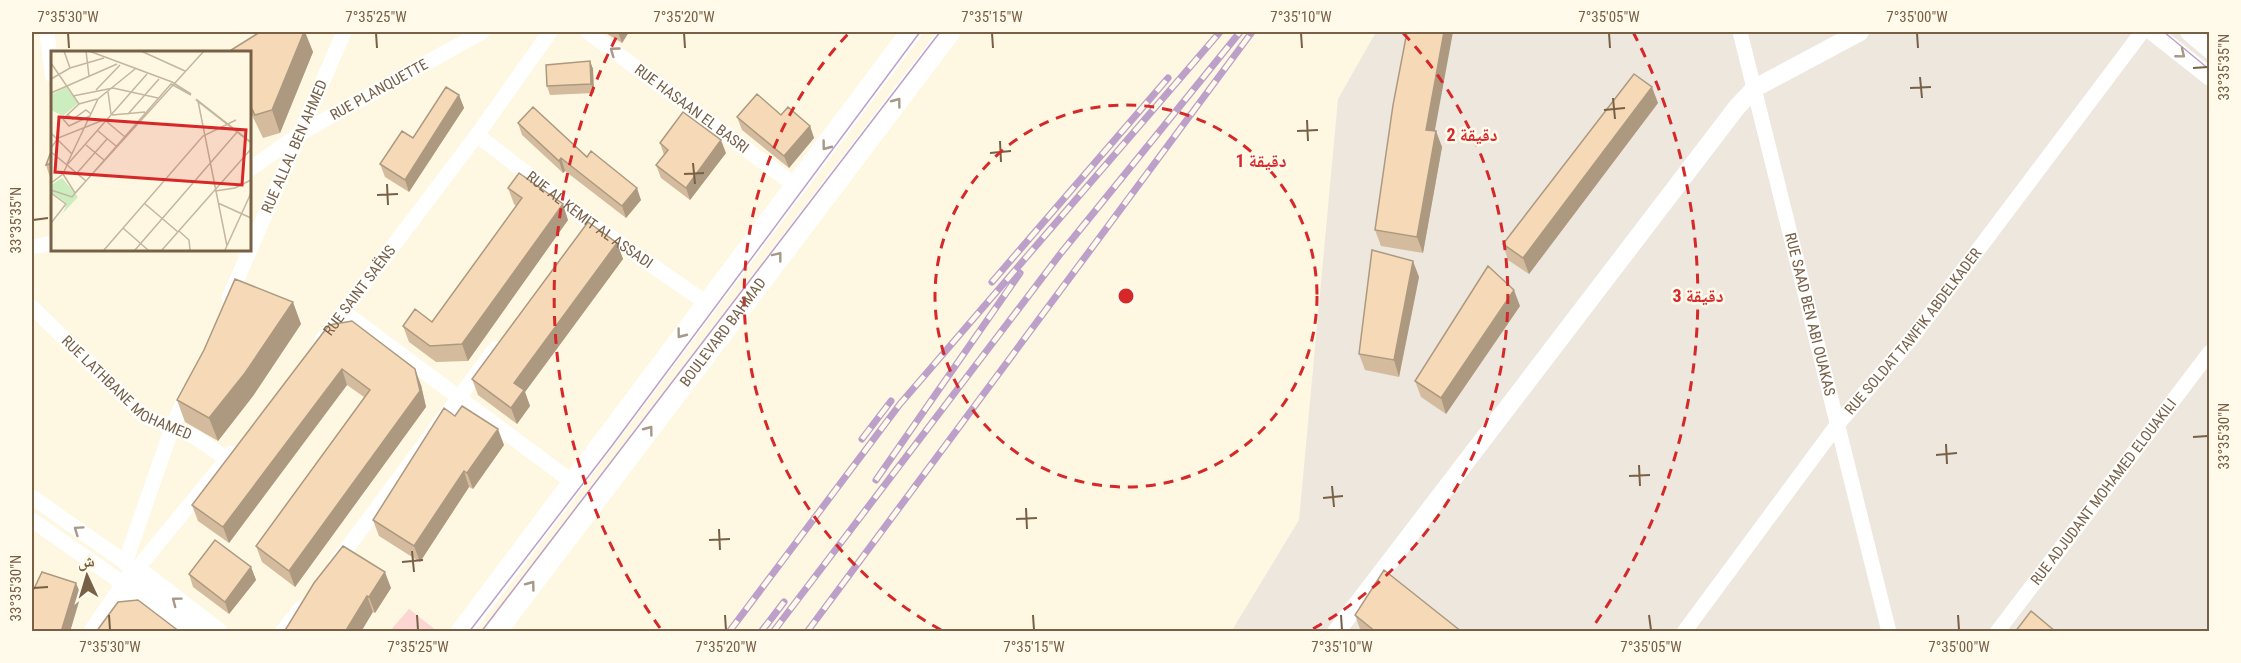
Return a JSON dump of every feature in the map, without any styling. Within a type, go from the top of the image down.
[{"type":"main road","name":"BOULEVARD BAHMAD","points":[[461,632],[705,302],[796,186],[911,32]]},
{"type":"main road","name":"BOULEVARD BAHMAD","points":[[496,632],[950,32]]},
{"type":"main road","points":[[94,632],[129,573]]},
{"type":"main road","points":[[129,573],[190,632]]},
{"type":"main road","points":[[129,573],[217,632]]},
{"type":"street","points":[[47,32],[51,66]]},
{"type":"street","name":"RUE ALLAL BEN AHMED","points":[[225,308],[344,32]]},
{"type":"street","name":"RUE PLANQUETTE","points":[[250,169],[301,133],[482,32]]},
{"type":"street","name":"RUE SAINT SAËNS","points":[[315,349],[477,135],[550,32]]},
{"type":"street","name":"RUE HASAAN EL BASRI","points":[[588,32],[796,186]]},
{"type":"street","name":"RUE SAAD BEN ABI OUAKAS","points":[[1740,32],[1889,632]]},
{"type":"street","points":[[1336,632],[1727,117],[1755,88],[1860,32]]},
{"type":"street","name":"RUE SOLDAT TAWFIK ABDELKADER","points":[[1684,632],[1837,425],[1911,339],[2142,32]]},
{"type":"street","points":[[2153,32],[2210,77]]},
{"type":"street","points":[[2189,32],[2210,50]]},
{"type":"street","name":"RUE AL KEMIT AL ASSADI","points":[[477,135],[589,229],[705,302]]},
{"type":"street","points":[[32,247],[51,243]]},
{"type":"street","name":"RUE LATHBANE MOHAMED","points":[[32,308],[144,416],[195,437],[227,459]]},
{"type":"street","points":[[344,312],[571,481]]},
{"type":"street","points":[[330,571],[507,333]]},
{"type":"street","name":"RUE ADJUDANT MOHAMED ELOUAKILI","points":[[1997,632],[2210,352]]},
{"type":"street","points":[[129,573],[172,428],[196,373]]},
{"type":"street","points":[[129,573],[242,441]]},
{"type":"street","points":[[32,497],[129,573]]},
{"type":"street","points":[[32,520],[129,573]]},
{"type":"street","points":[[282,632],[309,597]]},
{"type":"shaded area","points":[[1376,32],[2209,32],[2209,631],[1231,632],[1299,520],[1338,99]]},
{"type":"shaded area","points":[[409,609],[437,631],[390,631]]},
{"type":"building","points":[[260,32],[304,32],[272,110],[255,115],[250,105],[250,51],[230,51]]},
{"type":"building","points":[[1407,32],[1444,32],[1426,130],[1436,131],[1417,237],[1375,230],[1393,105]]},
{"type":"building","points":[[590,61],[591,84],[547,86],[546,65]]},
{"type":"building","points":[[1634,74],[1652,87],[1523,258],[1503,244]]},
{"type":"building","points":[[446,87],[459,95],[405,180],[380,164],[402,131],[413,138]]},
{"type":"building","points":[[757,94],[781,115],[788,107],[810,126],[784,156],[737,117]]},
{"type":"building","points":[[533,107],[587,157],[591,151],[637,188],[622,206],[561,158],[559,161],[518,123]]},
{"type":"building","points":[[683,112],[721,140],[686,188],[656,165],[668,150],[660,143]]},
{"type":"building","points":[[51,152],[51,163],[46,165]]},
{"type":"building","points":[[519,173],[563,204],[462,344],[430,346],[403,326],[415,309],[432,322],[522,198],[508,188]]},
{"type":"building","points":[[588,222],[617,243],[514,383],[524,390],[511,408],[472,379]]},
{"type":"building","points":[[1372,250],[1413,261],[1394,360],[1359,354]]},
{"type":"building","points":[[1488,266],[1514,290],[1441,398],[1415,381]]},
{"type":"building","points":[[235,279],[293,302],[245,373],[209,418],[177,400],[204,350]]},
{"type":"building","points":[[352,321],[415,369],[420,391],[289,571],[256,546],[370,390],[342,369],[223,527],[192,505],[329,325]]},
{"type":"building","points":[[462,406],[498,429],[467,473],[464,471],[414,546],[373,520],[444,408],[455,416]]},
{"type":"building","points":[[215,540],[251,567],[225,602],[189,574]]},
{"type":"building","points":[[343,546],[385,572],[345,632],[284,632],[314,583]]},
{"type":"building","points":[[1384,570],[1462,632],[1376,632],[1355,615]]},
{"type":"building","points":[[42,572],[76,583],[61,632],[32,632],[32,593]]},
{"type":"building","points":[[138,600],[180,632],[96,632],[118,602]]},
{"type":"building","points":[[2031,611],[2056,632],[2015,632]]},
{"type":"tram line","points":[[469,632],[611,447],[920,32]]},
{"type":"tram line","points":[[481,632],[940,32]]},
{"type":"tram line","points":[[2164,32],[2210,70]]},
{"type":"railway","points":[[729,632],[900,404],[1220,32]]},
{"type":"railway","points":[[773,632],[1061,253],[1240,32]]},
{"type":"railway","points":[[807,632],[1252,32]]},
{"type":"railway","points":[[992,282],[1168,78]]},
{"type":"railway","points":[[876,480],[1020,273]]},
{"type":"railway","points":[[862,439],[891,401]]},
{"type":"railway","points":[[761,632],[784,602]]}]
